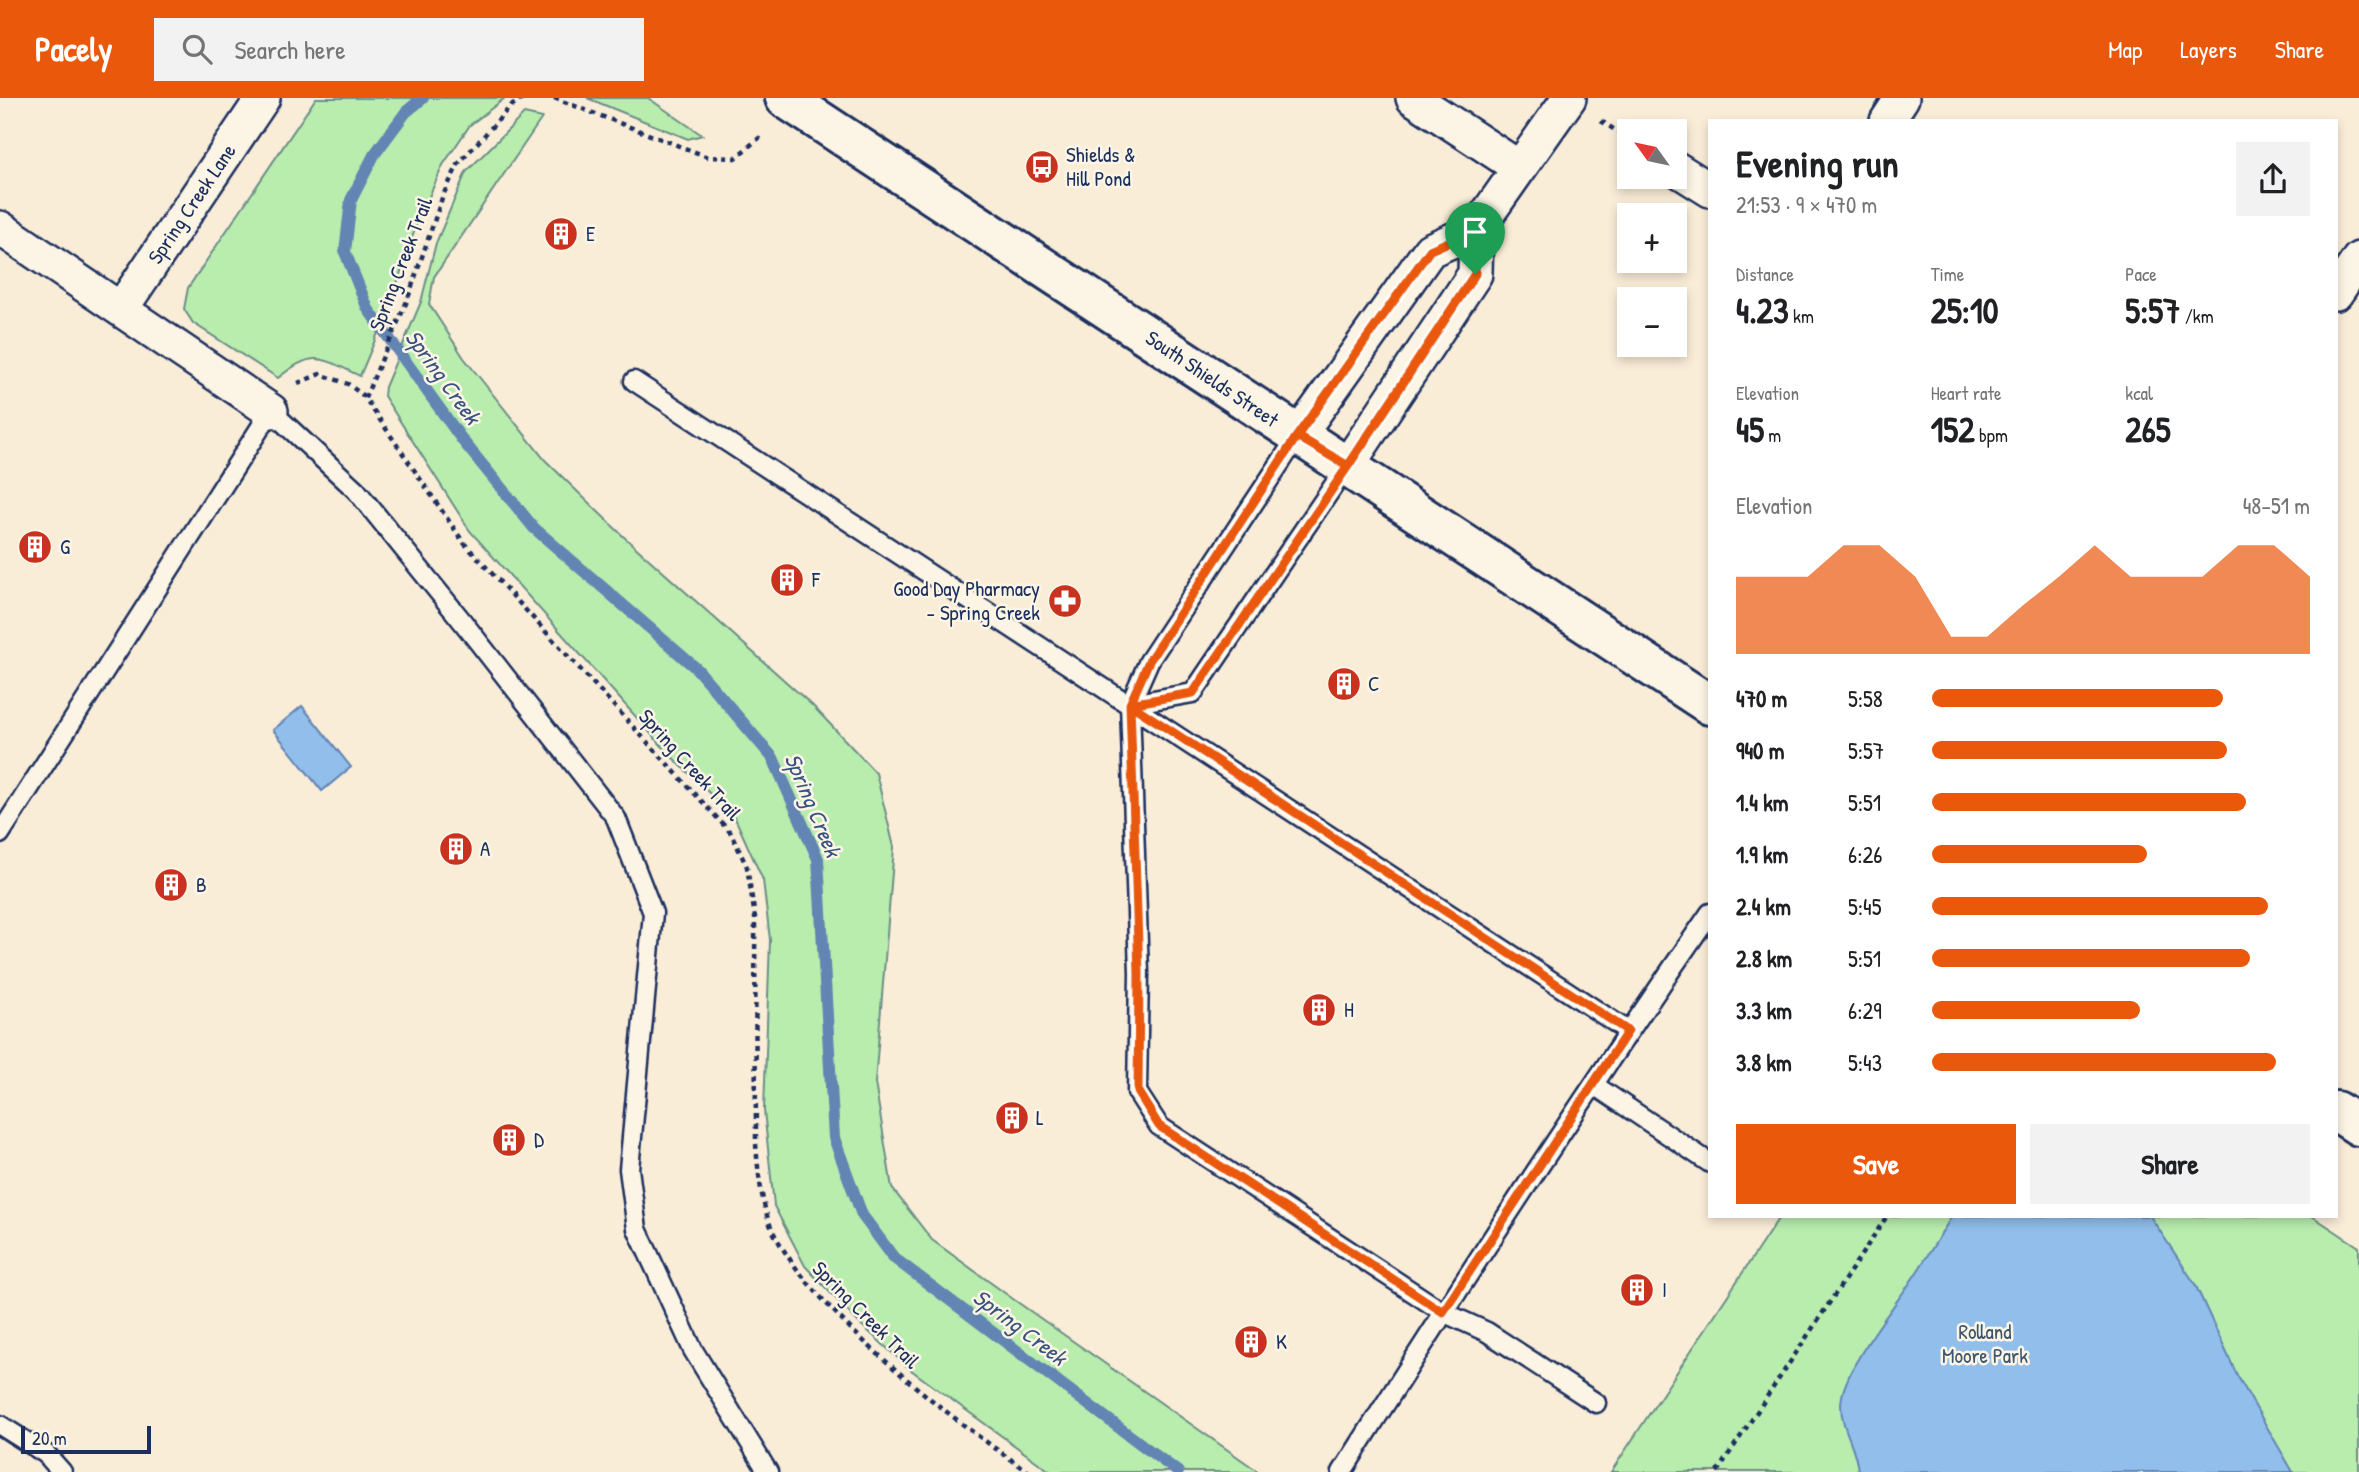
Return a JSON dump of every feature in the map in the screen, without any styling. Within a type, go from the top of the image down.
[{"type":"main road","name":"South Shields Street","points":[[785,98],[1708,704]]},
{"type":"main road","points":[[2338,1112],[2359,1126]]},
{"type":"street","name":"Spring Creek Lane","points":[[121,309],[263,98]]},
{"type":"street","points":[[1413,98],[1518,167]]},
{"type":"street","points":[[1348,466],[1475,274],[1476,230],[1569,98]]},
{"type":"street","points":[[1888,119],[1902,98]]},
{"type":"street","points":[[1687,176],[1708,189]]},
{"type":"street","points":[[0,228],[271,411]]},
{"type":"street","points":[[1297,436],[1430,250],[1476,230]]},
{"type":"street","points":[[2338,290],[2359,258]]},
{"type":"lane","points":[[634,381],[1628,1031]]},
{"type":"lane","points":[[0,834],[271,411],[356,490],[616,818],[653,914],[629,1169],[637,1229],[693,1350],[768,1472]]},
{"type":"lane","points":[[1297,436],[1149,661],[1130,704],[1139,974],[1138,1092],[1159,1126],[1443,1312],[1487,1332],[1596,1403]]},
{"type":"lane","points":[[1130,704],[1193,693],[1348,466]]},
{"type":"lane","points":[[1342,1472],[1443,1312],[1628,1031],[1708,916]]},
{"type":"lane","points":[[1594,1085],[1708,1162]]},
{"type":"lane","points":[[0,1425],[46,1454],[62,1472]]},
{"type":"path","name":"Spring Creek Trail","points":[[523,98],[511,106],[459,163],[443,195],[407,300],[365,398],[464,543],[732,833],[747,867],[755,918],[756,1144],[759,1181],[774,1235],[806,1284],[883,1360],[984,1441],[1029,1472]]},
{"type":"path","points":[[554,98],[708,157],[736,158],[741,153]]},
{"type":"path","points":[[271,411],[295,384],[320,374],[348,384],[365,398]]},
{"type":"path","points":[[1717,1472],[1886,1218]]},
{"type":"green space","points":[[316,98],[505,98],[470,125],[443,165],[416,226],[391,302],[360,376],[336,364],[310,359],[278,378],[193,323],[184,309],[188,288]]},
{"type":"green space","points":[[587,98],[648,98],[702,135],[688,139]]},
{"type":"green space","points":[[524,114],[542,118],[434,277],[429,304],[464,358],[545,460],[623,536],[813,706],[876,773],[894,847],[875,1083],[892,1188],[932,1240],[1259,1472],[1051,1472],[911,1370],[856,1320],[805,1266],[774,1206],[764,1110],[770,940],[763,880],[735,818],[670,755],[470,531],[384,396],[385,387],[421,302],[436,243],[466,172]]},
{"type":"green space","name":"Rolland Moore Park","points":[[1779,1218],[2315,1218],[2359,1247],[2359,1472],[1611,1472]]},
{"type":"water","points":[[302,706],[351,767],[322,791],[273,730]]},
{"type":"water","points":[[1951,1218],[2151,1218],[2195,1284],[2237,1375],[2293,1472],[1858,1472],[1842,1414],[1843,1391],[1868,1343],[1915,1276]]},
{"type":"waterway","name":"Spring Creek","points":[[423,98],[406,112],[374,155],[351,200],[345,252],[368,309],[463,441],[534,528],[697,669],[773,758],[818,859],[834,1138],[862,1215],[894,1258],[1178,1472]]},
{"type":"place","name":"Shields & Hill Pond","points":[[1042,167]]},
{"type":"place","name":"E","points":[[561,234]]},
{"type":"place","name":"G","points":[[35,547]]},
{"type":"place","name":"F","points":[[787,580]]},
{"type":"place","name":"Good Day Pharmacy - Spring Creek","points":[[1065,601]]},
{"type":"place","name":"C","points":[[1344,684]]},
{"type":"place","name":"A","points":[[456,849]]},
{"type":"place","name":"B","points":[[171,885]]},
{"type":"place","name":"H","points":[[1319,1010]]},
{"type":"place","name":"L","points":[[1012,1118]]},
{"type":"place","name":"D","points":[[509,1140]]},
{"type":"place","name":"I","points":[[1637,1290]]},
{"type":"place","name":"K","points":[[1251,1342]]},
{"type":"route","points":[[1475,274],[1348,466],[1297,436],[1149,661],[1130,704],[1139,974],[1138,1092],[1159,1126],[1443,1312],[1628,1031],[1130,704],[1193,693],[1348,466],[1297,436],[1430,250],[1476,230],[1475,274]]}]
